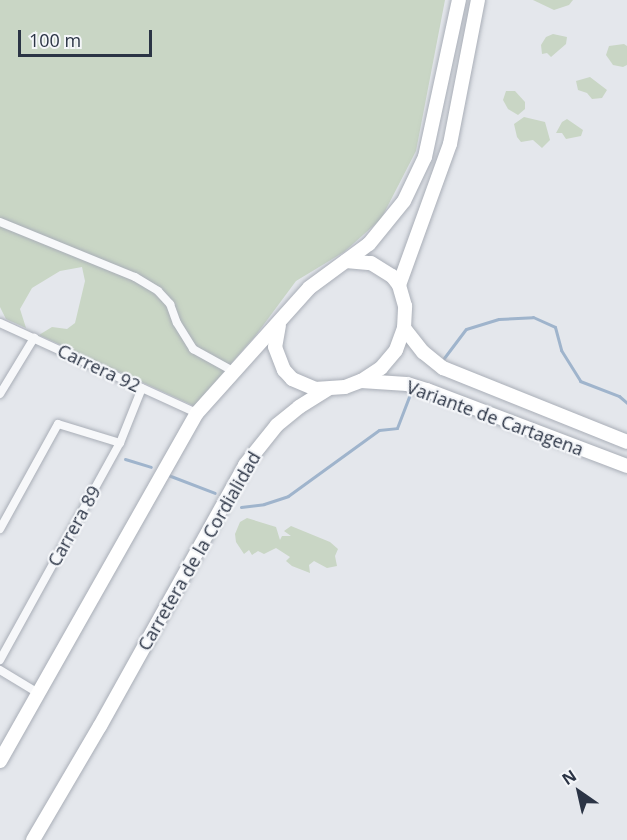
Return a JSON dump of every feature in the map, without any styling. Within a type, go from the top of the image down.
[{"type":"highway","points":[[0,761],[197,414],[309,288],[364,248],[386,225],[416,179],[425,157],[435,118],[459,0]]},
{"type":"highway","points":[[399,285],[450,144],[478,0]]},
{"type":"highway","points":[[346,261],[371,263],[392,276],[399,285]]},
{"type":"highway","name":"Carretera de la Cordialidad","points":[[33,840],[100,726],[245,465],[277,425],[299,407],[328,389],[362,381],[381,368],[396,350],[404,328],[405,306],[399,285]]},
{"type":"highway","points":[[279,323],[275,347],[284,370],[303,385],[328,389]]},
{"type":"highway","name":"Variante de Cartagena","points":[[404,328],[423,352],[443,368],[627,442]]},
{"type":"highway","name":"Variante de Cartagena","points":[[362,381],[406,384],[427,390],[627,466]]},
{"type":"street","points":[[0,222],[135,277],[158,291],[170,304],[177,323],[193,349],[233,371]]},
{"type":"street","name":"Carrera 92","points":[[0,323],[197,414]]},
{"type":"street","points":[[1,391],[34,338]]},
{"type":"street","name":"Carrera 89","points":[[0,660],[120,443],[142,388]]},
{"type":"street","points":[[0,529],[58,424],[120,443]]},
{"type":"street","points":[[0,670],[38,693]]},
{"type":"green space","points":[[0,0],[445,0],[416,151],[381,219],[344,252],[296,281],[256,335],[194,406],[39,335],[52,327],[67,329],[75,323],[85,281],[82,267],[60,271],[32,288],[20,309],[26,328],[6,319],[0,307]]},
{"type":"green space","points":[[533,0],[573,0],[569,5],[554,10]]},
{"type":"green space","points":[[553,34],[567,37],[566,44],[551,57],[547,53],[542,54],[541,45],[546,37]]},
{"type":"green space","points":[[624,44],[627,46],[627,65],[623,67],[613,65],[606,55],[609,46]]},
{"type":"green space","points":[[590,77],[607,90],[602,98],[592,99],[587,93],[578,90],[576,81]]},
{"type":"green space","points":[[506,91],[515,91],[525,102],[525,109],[518,115],[508,109],[503,100]]},
{"type":"green space","points":[[524,117],[545,122],[550,140],[542,148],[533,140],[521,142],[517,137],[514,124]]},
{"type":"green space","points":[[567,119],[583,130],[581,136],[566,139],[562,133],[556,133],[562,122]]},
{"type":"green space","points":[[247,518],[276,527],[280,540],[282,536],[291,536],[284,531],[291,526],[330,542],[338,549],[335,556],[337,566],[327,568],[314,561],[309,565],[310,573],[292,566],[286,561],[290,557],[276,548],[264,554],[258,551],[252,555],[249,550],[244,554],[236,542],[235,534],[240,522]]},
{"type":"waterway","points":[[444,358],[466,329],[499,319],[533,317],[555,327],[561,350],[580,381],[619,396],[627,403]]},
{"type":"waterway","points":[[241,507],[264,504],[288,496],[379,430],[397,428],[411,392]]},
{"type":"waterway","points":[[125,459],[151,467]]},
{"type":"waterway","points":[[168,475],[215,493]]}]
